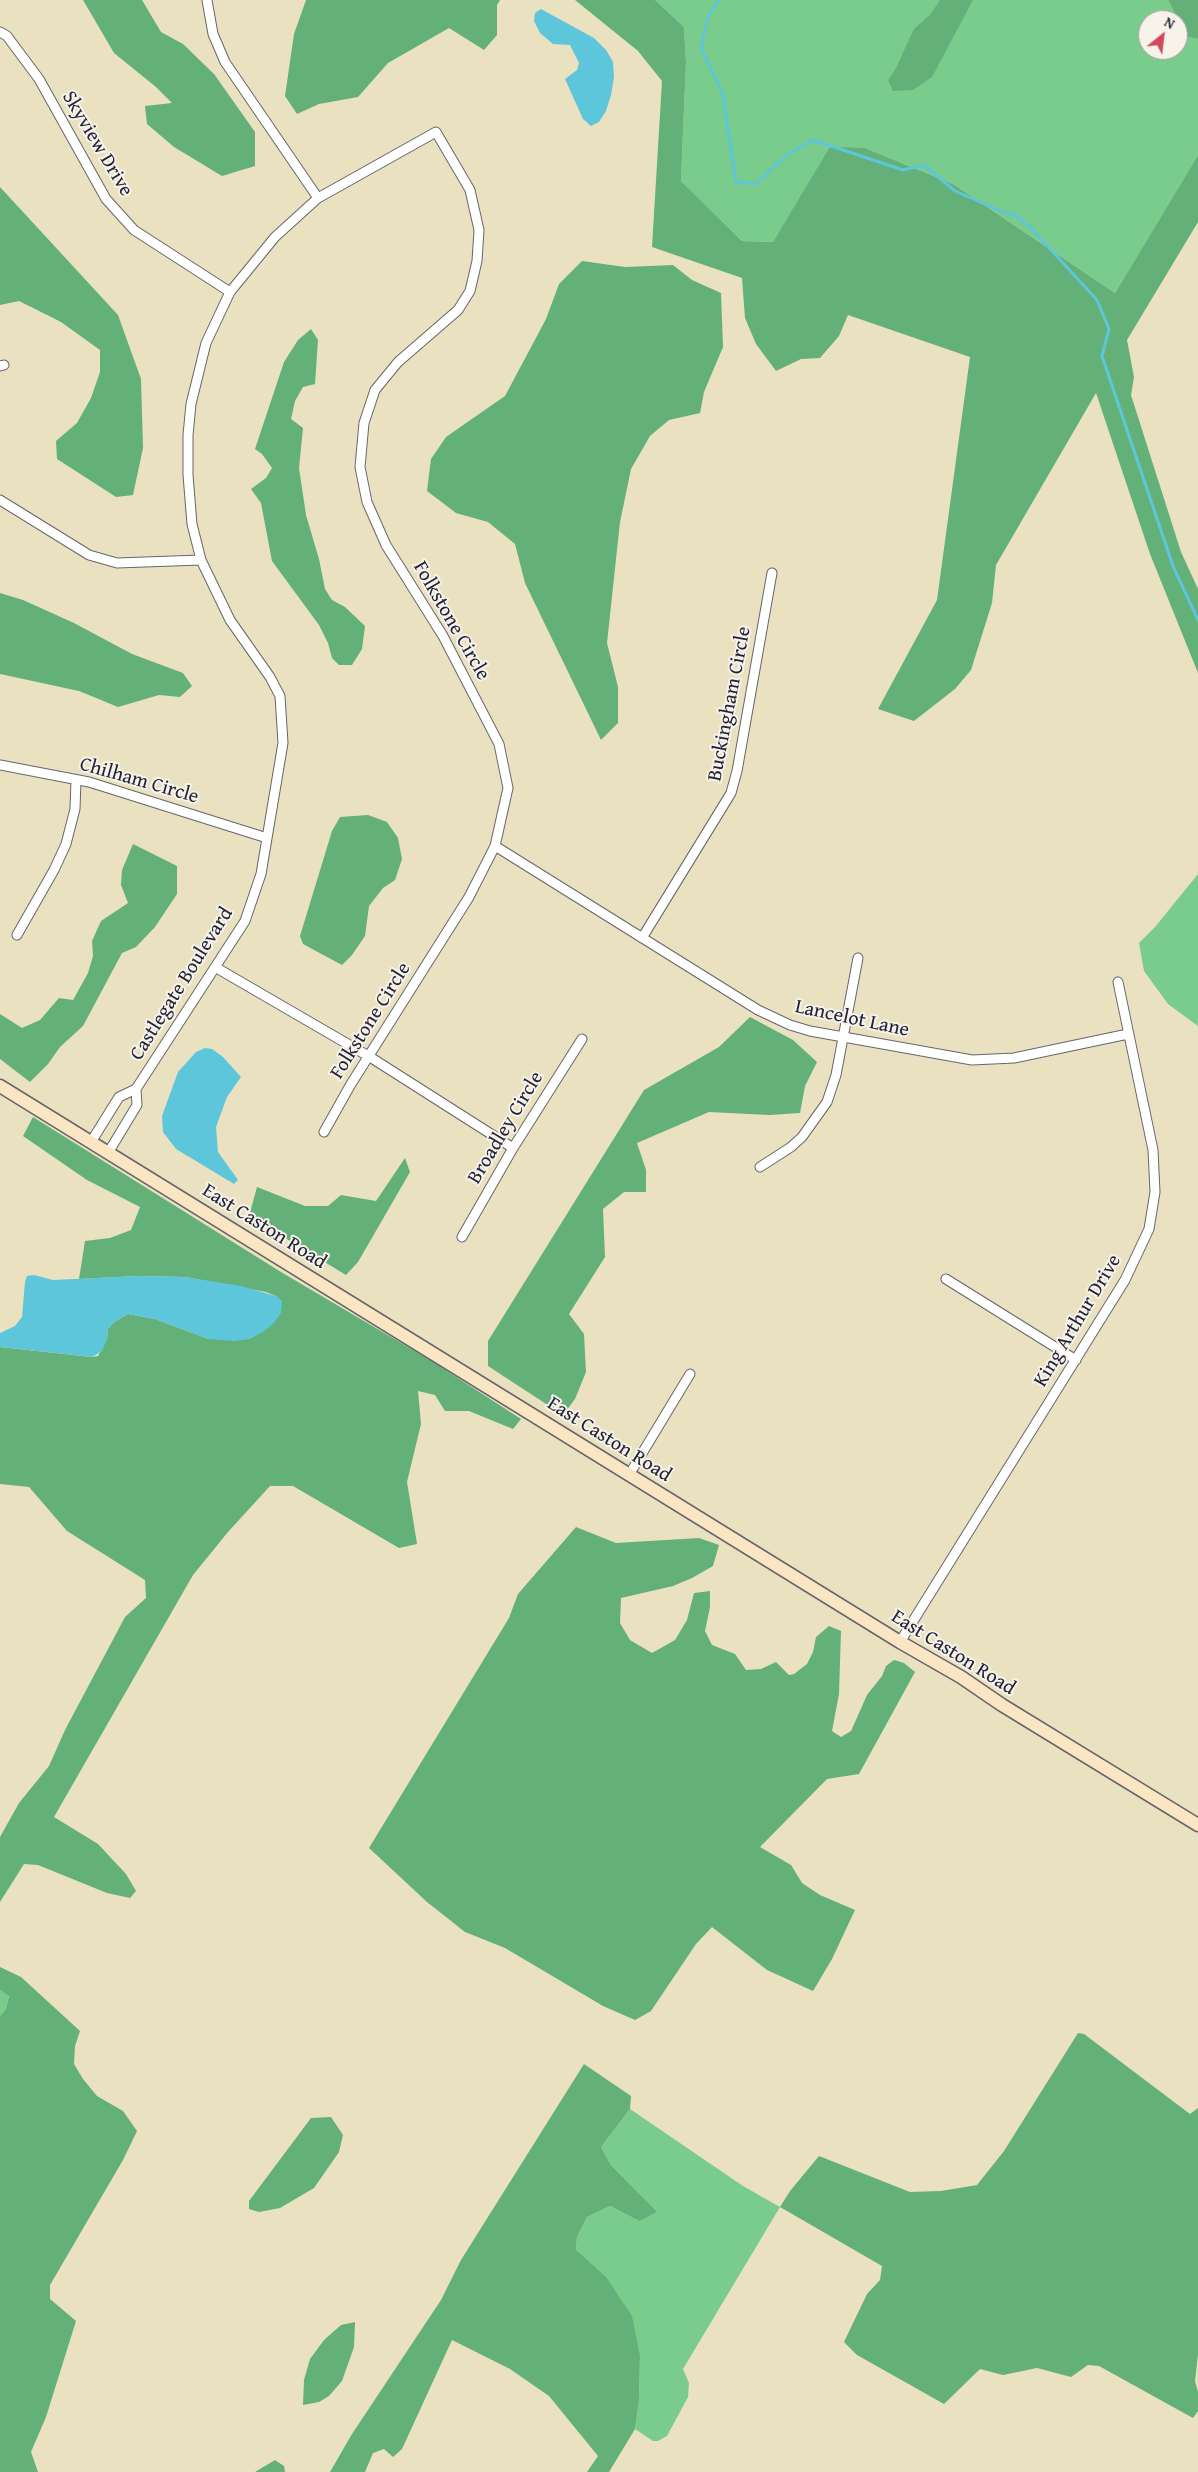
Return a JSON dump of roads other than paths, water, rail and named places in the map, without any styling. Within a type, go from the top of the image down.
[{"type":"street","points":[[207,0],[213,34],[224,62],[318,198]]},
{"type":"street","name":"Skyview Drive","points":[[0,32],[7,36],[39,79],[106,199],[134,230],[230,292]]},
{"type":"street","name":"Castlegate Boulevard","points":[[91,1142],[119,1097],[136,1089],[245,921],[261,874],[282,743],[280,696],[270,677],[230,620],[201,560],[192,524],[188,475],[191,404],[206,343],[230,292],[275,237],[318,198],[436,132]]},
{"type":"street","name":"Folkstone Circle","points":[[324,1132],[351,1084],[370,1057],[469,897],[495,846],[508,788],[499,744],[443,636],[386,545],[367,502],[360,468],[364,423],[375,390],[398,362],[458,310],[470,291],[477,261],[479,230],[470,190],[436,132]]},
{"type":"street","points":[[0,500],[89,555],[117,563],[201,560]]},
{"type":"street","name":"Buckingham Circle","points":[[642,938],[731,793],[737,772],[772,573]]},
{"type":"street","name":"Chilham Circle","points":[[0,765],[76,780],[159,803],[267,838]]},
{"type":"street","points":[[17,935],[54,870],[66,844],[76,809],[76,780]]},
{"type":"street","name":"Lancelot Lane","points":[[495,846],[770,1016],[810,1031],[957,1058],[988,1060],[1032,1055],[1128,1034]]},
{"type":"street","points":[[760,1167],[791,1147],[820,1114],[832,1089],[844,1038],[858,958]]},
{"type":"street","points":[[215,967],[370,1057],[513,1148]]},
{"type":"street","name":"King Arthur Drive","points":[[900,1642],[1132,1268],[1149,1229],[1154,1207],[1153,1150],[1118,982]]},
{"type":"street","name":"Broadley Circle","points":[[462,1237],[513,1148],[582,1039]]},
{"type":"street","name":"East Caston Road","points":[[0,1086],[900,1642],[954,1672],[1002,1705],[1198,1825]]},
{"type":"street","name":"Castlegate Boulevard","points":[[108,1153],[137,1105],[136,1089]]},
{"type":"street","points":[[946,1279],[1076,1360]]},
{"type":"street","points":[[629,1475],[690,1374]]},
{"type":"water","points":[[541,9],[594,38],[606,50],[613,62],[614,77],[606,111],[599,122],[591,126],[583,119],[565,79],[577,70],[579,63],[570,45],[553,44],[540,33],[534,21],[535,13]]},
{"type":"water","points":[[205,1048],[212,1049],[223,1057],[241,1077],[227,1097],[216,1127],[218,1152],[238,1180],[234,1184],[176,1149],[163,1132],[162,1116],[178,1072],[196,1052]]},
{"type":"water","points":[[34,1275],[53,1280],[139,1276],[185,1277],[241,1286],[276,1296],[282,1301],[281,1313],[274,1323],[263,1332],[250,1339],[234,1341],[209,1339],[155,1319],[128,1314],[114,1322],[108,1329],[107,1339],[102,1351],[92,1357],[0,1347],[0,1333],[15,1326],[22,1317],[25,1282],[27,1276]]},
{"type":"waterway","points":[[719,0],[708,17],[701,47],[723,95],[736,182],[756,184],[788,154],[813,140],[903,170],[924,165],[955,191],[1005,213],[1015,215],[1029,226],[1097,300],[1109,329],[1102,356],[1173,566],[1198,620]]}]
